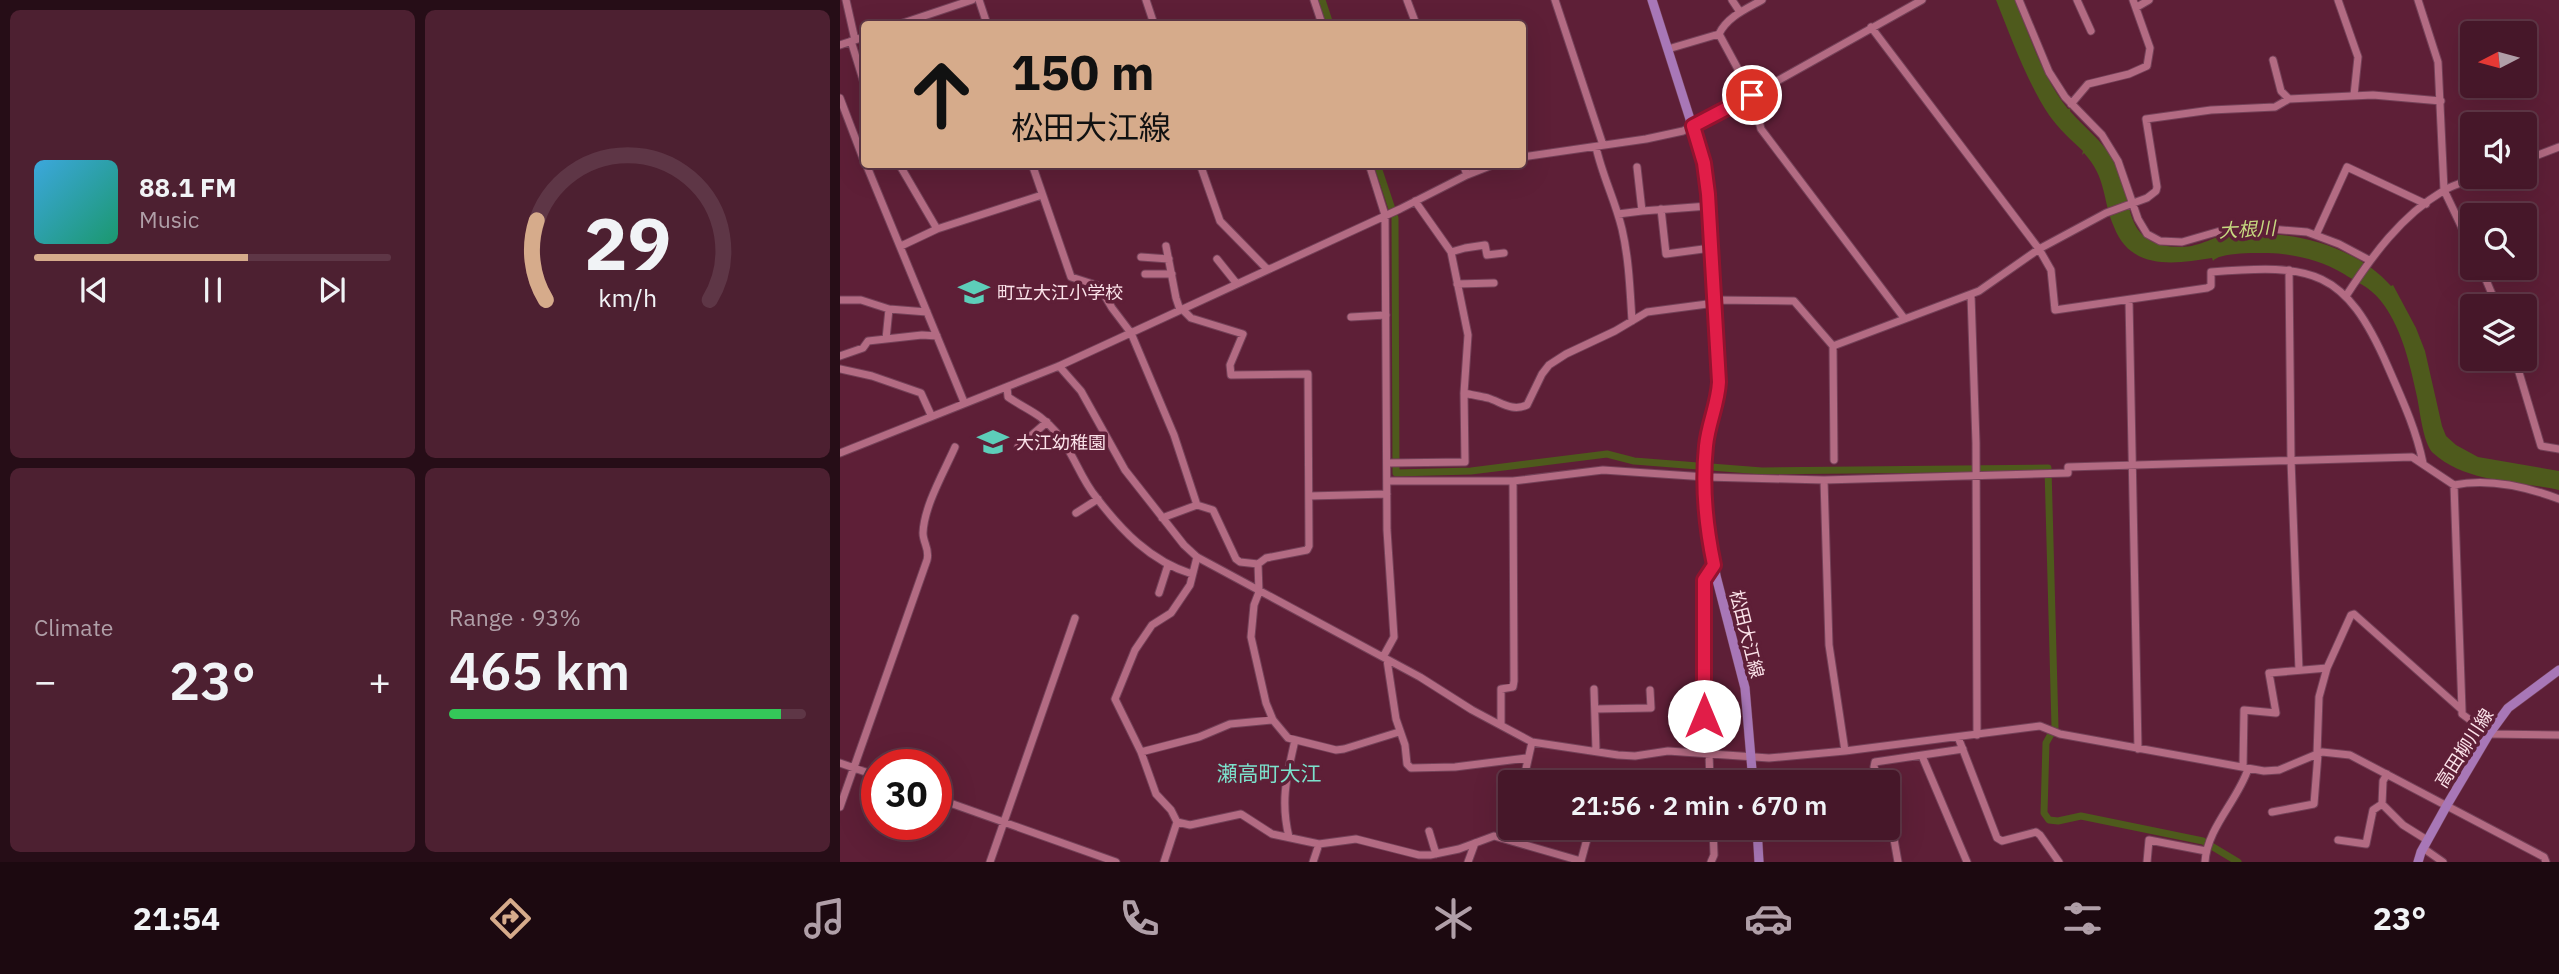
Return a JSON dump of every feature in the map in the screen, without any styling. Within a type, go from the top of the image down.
[{"type":"main road","name":"松田大江線","points":[[1651,0],[1704,163],[1719,382],[1718,399],[1706,444],[1707,516],[1714,565],[1745,688],[1753,770]]},
{"type":"main road","name":"高田柳川線","points":[[2418,862],[2447,805],[2489,734],[2508,708],[2559,670]]},
{"type":"main road","points":[[1757,840],[1759,862]]},
{"type":"street","points":[[846,0],[861,71]]},
{"type":"street","points":[[909,21],[972,0]]},
{"type":"street","points":[[979,0],[986,21]]},
{"type":"street","points":[[1146,0],[1153,21]]},
{"type":"street","points":[[1314,0],[1321,21]]},
{"type":"street","points":[[1407,0],[1415,21]]},
{"type":"street","points":[[1555,0],[1599,146],[1603,177],[1612,192],[1626,246],[1633,321]]},
{"type":"street","points":[[1732,0],[1741,12]]},
{"type":"street","points":[[1668,49],[1719,34],[1723,26],[1762,0]]},
{"type":"street","points":[[1526,156],[1683,131],[1922,0]]},
{"type":"street","points":[[2019,0],[2049,72],[2071,104],[2102,135],[2118,161],[2131,204],[2147,233],[2160,241],[2182,242],[2227,229],[2247,227],[2307,232],[2369,260]]},
{"type":"street","points":[[2077,0],[2091,32]]},
{"type":"street","points":[[2071,104],[2088,83],[2129,74],[2147,66],[2150,48],[2135,3],[2149,0]]},
{"type":"street","points":[[2338,0],[2358,57],[2354,95]]},
{"type":"street","points":[[2418,0],[2438,62],[2444,190],[2460,224]]},
{"type":"street","points":[[1871,27],[2039,249],[2050,270],[2055,310],[2207,288],[2211,286],[2211,272],[2262,268],[2289,270],[2322,279],[2346,296],[2360,312],[2378,343],[2408,412],[2424,466]]},
{"type":"street","points":[[1719,34],[1752,95],[1761,129],[1904,318]]},
{"type":"street","points":[[840,45],[861,38]]},
{"type":"street","points":[[2273,60],[2281,91],[2289,99]]},
{"type":"street","points":[[1833,346],[1971,295],[2039,249],[2106,213],[2147,198],[2157,187],[2146,119],[2211,110],[2274,107],[2289,99],[2354,95],[2441,101]]},
{"type":"street","points":[[840,98],[861,153]]},
{"type":"street","points":[[2537,156],[2559,148]]},
{"type":"street","points":[[1637,167],[1642,211]]},
{"type":"street","points":[[2316,235],[2347,167],[2426,204]]},
{"type":"street","points":[[867,168],[964,402]]},
{"type":"street","points":[[901,168],[937,229]]},
{"type":"street","points":[[1033,168],[1071,277],[1099,286],[1111,308],[1131,333],[1174,435],[1197,505]]},
{"type":"street","points":[[1201,168],[1220,221],[1267,270]]},
{"type":"street","points":[[1370,168],[1386,215],[1388,565],[1394,637],[1385,658],[1407,764],[1410,768],[1455,767],[1527,758]]},
{"type":"street","points":[[1464,168],[1466,176]]},
{"type":"street","points":[[840,453],[1059,366],[1485,168]]},
{"type":"street","points":[[2346,296],[2369,260],[2396,229],[2444,190],[2460,184]]},
{"type":"street","points":[[901,246],[937,229],[1042,195]]},
{"type":"street","points":[[1387,463],[1465,462],[1464,393],[1468,335],[1451,252],[1415,201]]},
{"type":"street","points":[[1618,214],[1709,206]]},
{"type":"street","points":[[1661,209],[1666,254],[1711,248]]},
{"type":"street","points":[[1451,252],[1485,245],[1487,255],[1504,253]]},
{"type":"street","points":[[1162,518],[1197,505],[1213,510],[1236,559],[1240,562],[1258,564],[1266,558],[1307,550],[1309,546],[1308,374],[1231,375],[1230,365],[1243,334],[1191,318],[1181,309],[1166,246]]},
{"type":"street","points":[[1141,257],[1169,259]]},
{"type":"street","points":[[1217,259],[1237,284]]},
{"type":"street","points":[[2289,270],[2291,460],[2299,670]]},
{"type":"street","points":[[1145,274],[1172,274]]},
{"type":"street","points":[[1457,284],[1494,283]]},
{"type":"street","points":[[1971,295],[1976,443],[1978,735]]},
{"type":"street","points":[[840,300],[861,300],[888,309],[927,312]]},
{"type":"street","points":[[2129,300],[2138,749]]},
{"type":"street","points":[[1464,393],[1521,408],[1527,405],[1549,365],[1647,312],[1714,301],[1794,301],[1833,346],[1834,460]]},
{"type":"street","points":[[886,339],[888,309]]},
{"type":"street","points":[[1351,317],[1386,315]]},
{"type":"street","points":[[840,355],[863,348],[868,341],[937,336]]},
{"type":"street","points":[[1059,366],[1081,391],[1125,470],[1184,545],[1197,557],[1385,658],[1532,742],[1635,756],[1668,751],[1708,752],[1728,753],[1752,759],[1845,751],[2040,726],[2060,734],[2246,768],[2279,770],[2322,752],[2350,755],[2544,857],[2546,862]]},
{"type":"street","points":[[840,369],[872,376],[921,393],[931,415]]},
{"type":"street","points":[[2518,371],[2540,446],[2559,449]]},
{"type":"street","points":[[1007,387],[1008,397],[1033,410],[1062,439],[1098,499],[1123,531],[1168,565],[1192,574]]},
{"type":"street","points":[[1018,447],[1047,422]]},
{"type":"street","points":[[840,807],[927,560],[929,552],[923,534],[925,521],[955,447]]},
{"type":"street","points":[[1387,481],[1513,481],[1603,470],[1824,480],[2063,474],[2068,473],[2068,467],[2132,464],[2416,457],[2424,466],[2454,485],[2471,481],[2494,484],[2541,492],[2559,499]]},
{"type":"street","points":[[1824,480],[1829,645],[1845,751]]},
{"type":"street","points":[[1502,725],[1501,689],[1513,687],[1514,681],[1513,481]]},
{"type":"street","points":[[2454,485],[2462,710]]},
{"type":"street","points":[[1308,496],[1387,494]]},
{"type":"street","points":[[1076,513],[1098,499]]},
{"type":"street","points":[[1164,862],[1177,822],[1171,810],[1156,794],[1141,752],[1115,695],[1135,650],[1152,625],[1171,613],[1190,585],[1197,557]]},
{"type":"street","points":[[1258,564],[1259,592],[1254,606],[1251,636],[1266,703],[1273,720],[1288,738],[1336,750],[1399,732]]},
{"type":"street","points":[[1159,593],[1168,565]]},
{"type":"street","points":[[1709,770],[1704,716],[1704,580],[1714,565]]},
{"type":"street","points":[[2272,812],[2314,804],[2319,697],[2327,668],[2351,615],[2354,614],[2462,710],[2462,713],[2489,734],[2559,737]]},
{"type":"street","points":[[990,862],[1075,618]]},
{"type":"street","points":[[2206,862],[2206,851],[2211,838],[2246,768],[2244,710],[2276,713],[2269,673],[2327,668]]},
{"type":"street","points":[[1594,689],[1596,750]]},
{"type":"street","points":[[1595,709],[1651,708],[1650,690]]},
{"type":"street","points":[[1141,752],[1199,737],[1230,724],[1273,720]]},
{"type":"street","points":[[1958,737],[1997,838],[2002,841],[2036,832],[2059,862]]},
{"type":"street","points":[[1289,836],[1283,813],[1285,783],[1295,740]]},
{"type":"street","points":[[1525,770],[1532,742]]},
{"type":"street","points":[[1875,770],[1875,762],[1963,749]]},
{"type":"street","points":[[1922,757],[1967,862]]},
{"type":"street","points":[[840,763],[861,770]]},
{"type":"street","points":[[2387,774],[2383,781],[2382,804],[2443,862]]},
{"type":"street","points":[[952,803],[1116,862]]},
{"type":"street","points":[[2338,840],[2366,844],[2373,810],[2382,804]]},
{"type":"street","points":[[1177,822],[1190,825],[1241,814],[1272,834],[1319,844],[1356,839],[1419,855],[1436,854],[1498,837]]},
{"type":"street","points":[[1429,831],[1436,854]]},
{"type":"street","points":[[1510,840],[1554,858],[1581,861],[1587,840]]},
{"type":"street","points":[[1711,862],[1714,855],[1713,840]]},
{"type":"street","points":[[1894,840],[1898,862]]},
{"type":"street","points":[[2147,862],[2149,840],[2206,851]]},
{"type":"street","points":[[1468,862],[1475,843]]},
{"type":"street","points":[[1313,862],[1319,844]]},
{"type":"shaded area","name":"大根川","points":[[1996,0],[2015,0],[2051,84],[2068,109],[2071,108],[2070,111],[2109,152],[2120,174],[2132,217],[2147,239],[2161,245],[2181,247],[2232,234],[2286,235],[2336,248],[2366,264],[2393,285],[2416,328],[2425,351],[2446,436],[2478,457],[2559,471],[2559,490],[2477,476],[2446,463],[2433,453],[2424,435],[2411,370],[2396,326],[2381,301],[2371,291],[2344,274],[2317,261],[2298,256],[2238,254],[2223,256],[2213,261],[2212,258],[2169,262],[2143,258],[2131,251],[2114,227],[2097,171],[2041,103]]},
{"type":"waterway","points":[[1322,0],[1329,21]]},
{"type":"waterway","points":[[1378,168],[1395,218],[1396,473],[1471,471],[1607,454],[1634,461],[1762,471],[2048,468],[2055,727],[2046,743],[2044,813],[2049,820],[2058,821],[2081,816],[2203,841],[2238,862]]},
{"type":"place","name":"町立大江小学校","points":[[974,292]]},
{"type":"place","name":"大江幼稚園","points":[[993,442]]},
{"type":"district","name":"瀬高町大江","points":[[1269,773]]},
{"type":"route","points":[[1704,716],[1704,580],[1714,565],[1707,516],[1706,444],[1718,399],[1719,364],[1708,194],[1704,163],[1693,126],[1752,95]]}]
